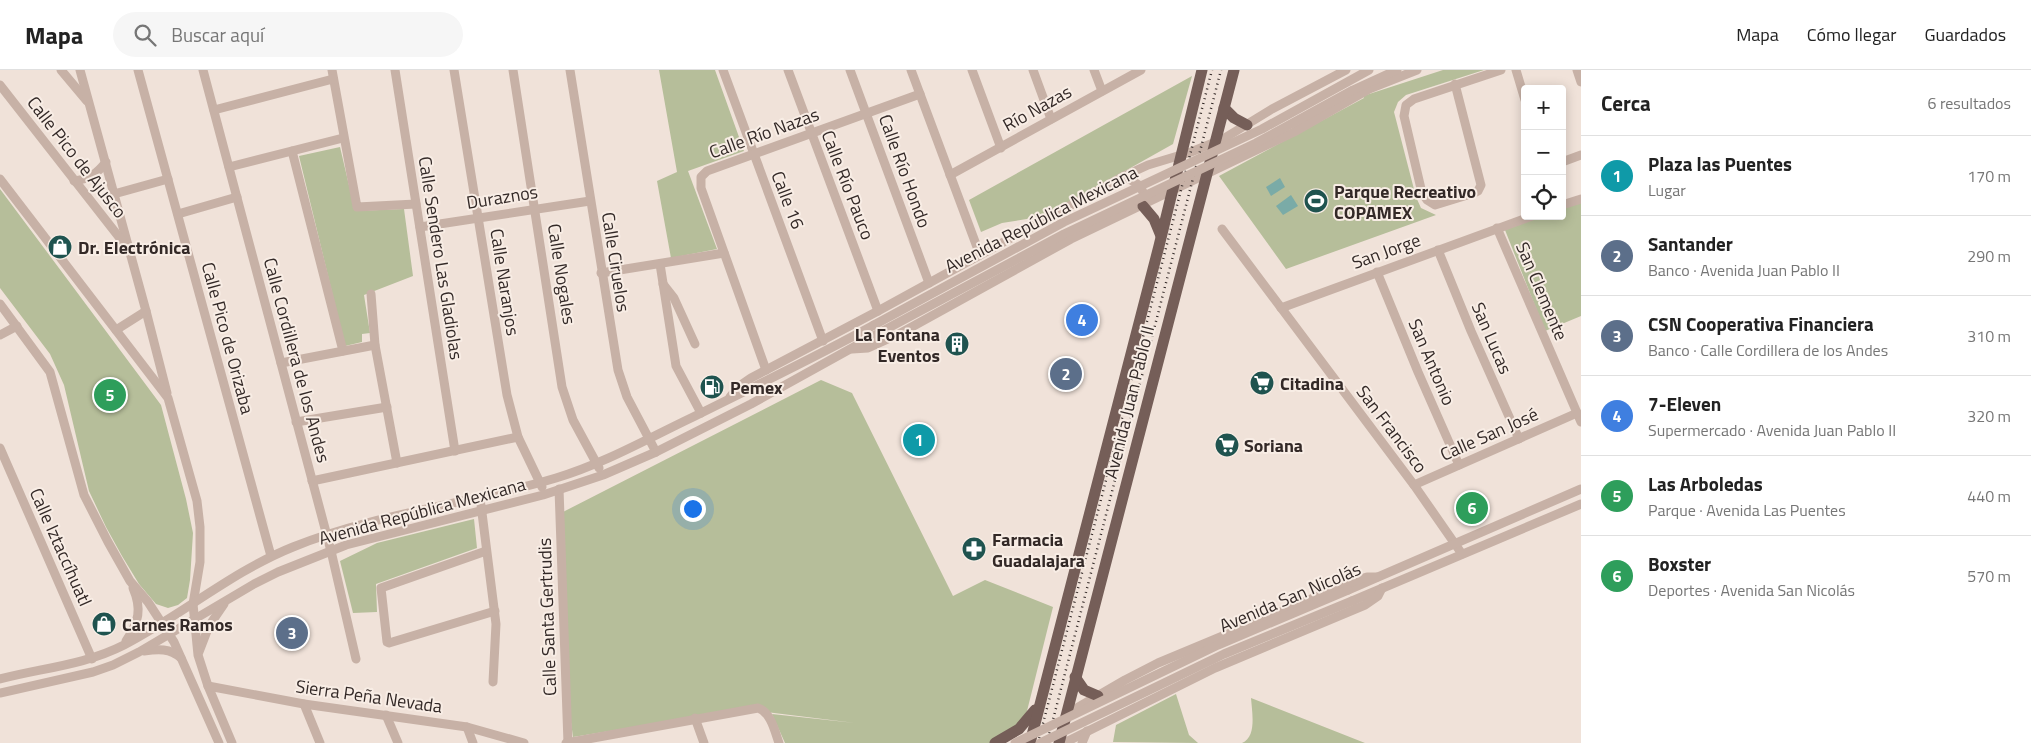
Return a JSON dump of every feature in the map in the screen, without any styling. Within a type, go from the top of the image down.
[{"type":"main road","name":"Avenida Juan Pablo II","points":[[1031,737],[1161,237],[1202,70]]},
{"type":"main road","name":"Avenida Juan Pablo II","points":[[1059,743],[1234,70]]},
{"type":"main road","points":[[1224,108],[1234,118],[1250,122]]},
{"type":"main road","points":[[1145,205],[1154,219],[1161,237]]},
{"type":"main road","points":[[1075,677],[1084,690],[1098,696]]},
{"type":"main road","points":[[1003,742],[1025,723],[1039,705]]},
{"type":"street","points":[[61,70],[88,104]]},
{"type":"street","points":[[80,70],[196,501],[200,527],[200,562],[193,604],[193,620],[198,655],[208,686],[232,743]]},
{"type":"street","name":"Calle Pico de Orizaba","points":[[138,70],[271,556]]},
{"type":"street","name":"Calle Cordillera de los Andes","points":[[203,70],[331,551],[356,659]]},
{"type":"street","name":"Calle Sendero Las Gladiolas","points":[[395,70],[455,450]]},
{"type":"street","name":"Calle Naranjos","points":[[454,70],[507,395],[518,437],[544,494]]},
{"type":"street","name":"Calle Nogales","points":[[513,70],[567,405],[603,475]]},
{"type":"street","name":"Calle Ciruelos","points":[[570,70],[601,273],[622,386],[656,452]]},
{"type":"street","name":"Calle 16","points":[[723,70],[823,341]]},
{"type":"street","name":"Calle Río Pauco","points":[[788,70],[878,311]]},
{"type":"street","name":"Calle Río Hondo","points":[[850,70],[929,283]]},
{"type":"street","points":[[911,70],[980,255]]},
{"type":"street","points":[[972,70],[1000,148]]},
{"type":"street","points":[[1033,70],[1051,119]]},
{"type":"street","points":[[1094,70],[1102,91]]},
{"type":"street","name":"Río Nazas","points":[[950,175],[1141,70]]},
{"type":"street","name":"Avenida República Mexicana","points":[[729,399],[743,383],[766,370],[823,341],[1124,176],[1148,165],[1180,156],[1214,143],[1346,70]]},
{"type":"street","name":"Avenida República Mexicana","points":[[0,693],[93,672],[139,652],[278,572],[360,540],[544,494],[603,475],[656,452],[752,404],[851,349],[876,329],[1064,222],[1270,124],[1369,70]]},
{"type":"street","name":"Avenida República Mexicana","points":[[0,679],[92,659],[124,645],[271,556],[326,535],[557,478],[596,463],[876,329],[1082,224],[1256,143],[1353,90],[1397,70]]},
{"type":"street","name":"Avenida República Mexicana","points":[[851,349],[868,348],[899,334],[1071,239],[1267,146],[1369,89],[1417,70]]},
{"type":"street","points":[[1455,84],[1482,180],[1480,188],[1474,193],[1440,205],[1431,203],[1422,193],[1404,109],[1414,98],[1455,84],[1501,70]]},
{"type":"street","points":[[1516,70],[1521,87]]},
{"type":"street","points":[[1577,70],[1581,82]]},
{"type":"street","points":[[214,110],[333,74],[357,207],[416,204]]},
{"type":"street","name":"Calle Pico de Ajusco","points":[[0,85],[128,249]]},
{"type":"street","name":"Calle Río Nazas","points":[[766,370],[701,188],[701,177],[707,171],[920,94]]},
{"type":"street","points":[[1250,122],[1257,137],[1267,146]]},
{"type":"street","points":[[229,167],[344,138]]},
{"type":"street","points":[[292,151],[343,351]]},
{"type":"street","points":[[1566,161],[1581,155]]},
{"type":"street","points":[[74,181],[84,180],[95,174],[106,162]]},
{"type":"street","points":[[1124,176],[1139,185],[1145,205]]},
{"type":"street","points":[[0,179],[168,398]]},
{"type":"street","points":[[114,194],[168,179]]},
{"type":"street","points":[[178,214],[237,197]]},
{"type":"street","points":[[1566,204],[1581,199]]},
{"type":"street","name":"Duraznos","points":[[420,227],[590,201]]},
{"type":"street","name":"San Jorge","points":[[1281,308],[1521,220]]},
{"type":"street","name":"San Clemente","points":[[1497,228],[1581,422]]},
{"type":"street","name":"San Francisco","points":[[1222,229],[1414,486],[1462,554]]},
{"type":"street","name":"San Lucas","points":[[1438,250],[1518,439]]},
{"type":"street","points":[[601,273],[724,254]]},
{"type":"street","points":[[660,264],[676,366],[701,413]]},
{"type":"street","name":"San Antonio","points":[[1377,272],[1459,465]]},
{"type":"street","points":[[663,284],[674,298],[695,344]]},
{"type":"street","points":[[371,294],[375,345],[397,463]]},
{"type":"street","points":[[0,304],[53,379],[84,495],[130,581],[138,600],[139,618],[133,632],[124,645]]},
{"type":"street","points":[[116,330],[146,311]]},
{"type":"street","points":[[0,335],[17,326]]},
{"type":"street","points":[[281,363],[375,345]]},
{"type":"street","points":[[296,422],[387,407]]},
{"type":"street","name":"Calle San José","points":[[1414,486],[1577,413]]},
{"type":"street","points":[[312,481],[518,437]]},
{"type":"street","name":"Calle Iztaccíhuatl","points":[[0,448],[92,659]]},
{"type":"street","name":"Calle Santa Gertrudis","points":[[559,489],[567,743]]},
{"type":"street","name":"Avenida San Nicolás","points":[[1003,742],[1218,645],[1581,489]]},
{"type":"street","points":[[480,498],[495,611],[496,636],[493,682]]},
{"type":"street","name":"Avenida San Nicolás","points":[[1040,743],[1224,654],[1581,504]]},
{"type":"street","points":[[486,551],[381,588],[388,643],[495,611]]},
{"type":"street","points":[[1003,742],[1031,737],[1067,714],[1158,663],[1230,631],[1354,581],[1367,577],[1377,577]]},
{"type":"street","points":[[130,581],[162,622],[184,661],[219,743]]},
{"type":"street","points":[[1064,743],[1215,668],[1366,604],[1378,596],[1382,588]]},
{"type":"street","points":[[198,655],[209,626],[227,600]]},
{"type":"street","points":[[139,652],[167,650],[177,654],[184,661]]},
{"type":"street","name":"Sierra Peña Nevada","points":[[208,686],[304,704],[466,727],[524,743]]},
{"type":"street","points":[[1086,703],[1084,717],[1091,729]]},
{"type":"street","points":[[304,704],[320,743]]},
{"type":"street","points":[[567,743],[752,708],[758,708],[766,712],[779,743]]},
{"type":"street","points":[[386,715],[398,743]]},
{"type":"street","points":[[694,718],[704,743]]},
{"type":"street","points":[[466,727],[473,743]]},
{"type":"street","points":[[1082,743],[1091,729]]},
{"type":"street","points":[[621,734],[625,743]]},
{"type":"street","points":[[1031,737],[1040,743]]},
{"type":"green space","points":[[659,70],[715,70],[744,151],[688,171],[717,249],[671,258],[657,181],[677,172]]},
{"type":"green space","name":"Parque Recreativo COPAMEX","points":[[1443,70],[1484,70],[1406,95],[1398,102],[1394,112],[1416,197],[1421,208],[1436,215],[1286,269],[1219,176],[1364,98],[1363,96]]},
{"type":"green space","points":[[1192,76],[1173,144],[1045,216],[1002,223],[981,232],[969,200]]},
{"type":"green space","points":[[340,147],[355,211],[404,209],[413,276],[364,295],[370,333],[362,334],[362,342],[345,346],[299,156]]},
{"type":"green space","points":[[0,189],[161,405],[193,533],[187,598],[178,605],[168,608],[156,604],[139,584],[122,556],[89,491],[64,385],[50,354],[0,288]]},
{"type":"green space","points":[[1581,202],[1581,316],[1545,331],[1505,230],[1531,220],[1566,220],[1566,208]]},
{"type":"green space","points":[[821,380],[852,393],[953,596],[985,580],[1053,607],[1025,719],[995,743],[785,743],[772,714],[855,723],[766,712],[751,708],[573,737],[570,715],[561,513]]},
{"type":"green space","points":[[474,519],[477,548],[376,584],[377,612],[353,613],[340,561],[377,543]]},
{"type":"green space","points":[[1176,694],[1189,735],[1198,743],[1113,742],[1116,725]]},
{"type":"green space","points":[[1251,698],[1365,743],[1242,743],[1247,740],[1252,730]]},
{"type":"water","points":[[1280,178],[1285,187],[1271,196],[1266,187]]},
{"type":"water","points":[[1291,195],[1298,206],[1283,215],[1276,206]]},
{"type":"railway","points":[[1038,743],[1212,70]]},
{"type":"railway","points":[[1047,743],[1221,70]]},
{"type":"place","name":"Parque Recreativo COPAMEX","points":[[1316,201]]},
{"type":"place","name":"Dr. Electrónica","points":[[60,247]]},
{"type":"place","name":"7-Eleven","points":[[1082,320]]},
{"type":"place","name":"La Fontana Eventos","points":[[957,344]]},
{"type":"place","name":"Santander","points":[[1066,374]]},
{"type":"place","name":"Citadina","points":[[1262,383]]},
{"type":"place","name":"Pemex","points":[[712,387]]},
{"type":"place","name":"Las Arboledas","points":[[110,395]]},
{"type":"place","name":"Plaza las Puentes","points":[[919,440]]},
{"type":"place","name":"Soriana","points":[[1227,445]]},
{"type":"place","name":"Boxster","points":[[1472,508]]},
{"type":"place","name":"Farmacia Guadalajara","points":[[974,549]]},
{"type":"place","name":"Carnes Ramos","points":[[104,624]]},
{"type":"place","name":"CSN Cooperativa Financiera","points":[[292,633]]}]
